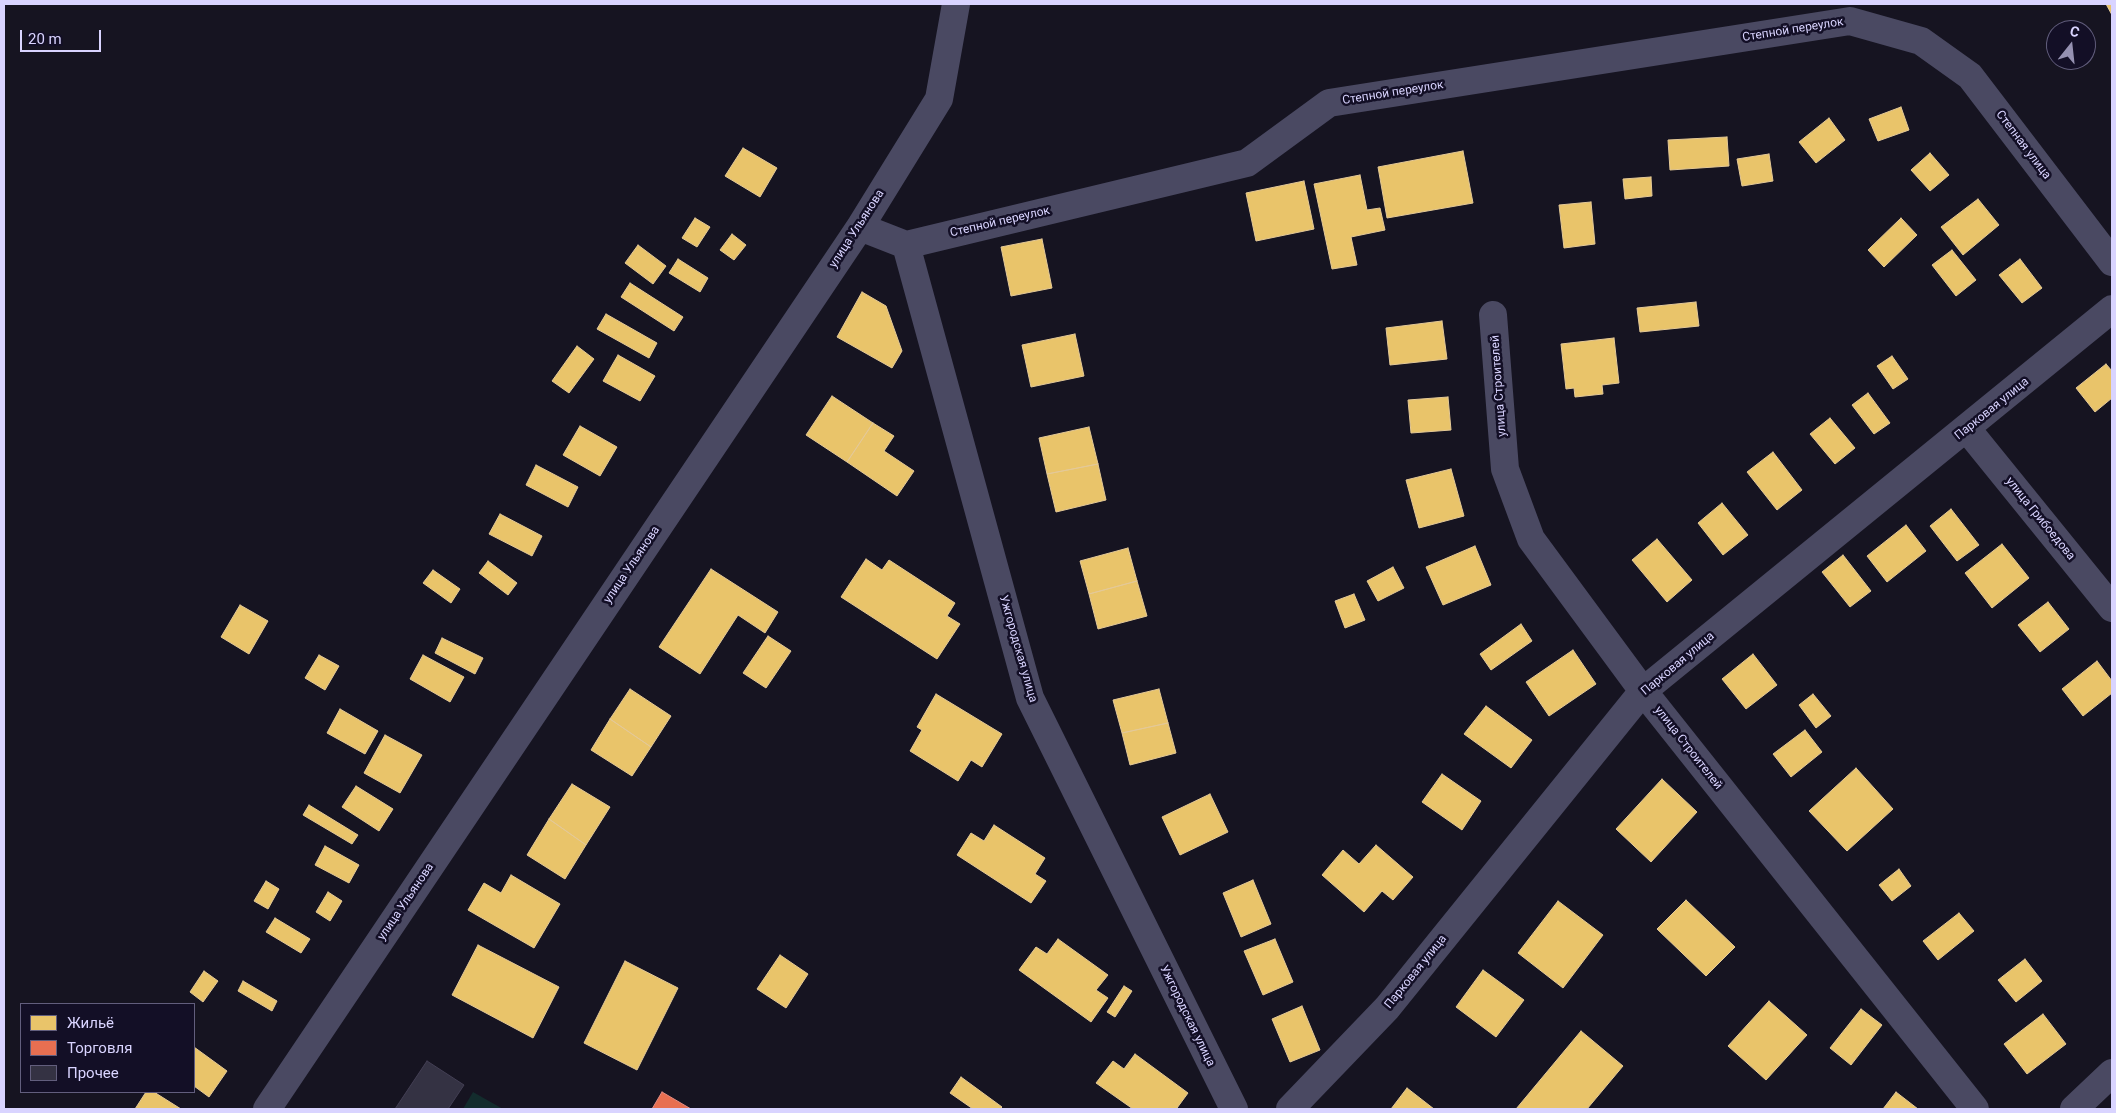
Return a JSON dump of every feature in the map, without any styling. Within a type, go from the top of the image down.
[{"type":"street","name":"улица Ульянова","points":[[267,1109],[860,227],[939,100],[956,4]]},
{"type":"street","name":"Степной переулок","points":[[906,245],[1247,163],[1329,103],[1850,22],[1921,41]]},
{"type":"street","name":"Степная улица","points":[[1921,41],[1970,76],[2112,262]]},
{"type":"street","points":[[860,227],[906,245]]},
{"type":"street","name":"Ужгородская улица","points":[[906,245],[1030,698],[1234,1109]]},
{"type":"street","name":"Парковая улица","points":[[1290,1109],[1387,1008],[1643,691],[2112,309]]},
{"type":"street","name":"улица Строителей","points":[[1494,315],[1505,469],[1531,539],[1643,691],[1975,1109]]},
{"type":"street","name":"улица Грибоедова","points":[[1967,429],[2112,608]]},
{"type":"street","points":[[2074,1109],[2112,1073]]},
{"type":"green space","points":[[473,1092],[503,1109],[463,1109]]},
{"type":"building: Жильё","points":[[2106,4],[2112,4],[2112,15]]},
{"type":"building: Жильё","points":[[1901,107],[1909,130],[1878,141],[1869,119]]},
{"type":"building: Жильё","points":[[1829,118],[1845,140],[1816,163],[1799,142]]},
{"type":"building: Жильё","points":[[1727,137],[1729,166],[1670,170],[1668,140]]},
{"type":"building: Жильё","points":[[743,148],[777,168],[760,197],[725,176]]},
{"type":"building: Жильё","points":[[1463,151],[1473,203],[1387,218],[1378,167]]},
{"type":"building: Жильё","points":[[1930,153],[1949,175],[1930,191],[1911,170]]},
{"type":"building: Жильё","points":[[1769,154],[1773,181],[1742,186],[1737,159]]},
{"type":"building: Жильё","points":[[1360,175],[1367,210],[1380,208],[1385,230],[1351,237],[1357,265],[1332,269],[1314,184]]},
{"type":"building: Жильё","points":[[1651,177],[1652,196],[1625,199],[1623,179]]},
{"type":"building: Жильё","points":[[1304,181],[1314,229],[1256,241],[1246,193]]},
{"type":"building: Жильё","points":[[1978,199],[1999,225],[1963,255],[1941,227]]},
{"type":"building: Жильё","points":[[1591,202],[1595,244],[1564,248],[1559,205]]},
{"type":"building: Жильё","points":[[695,218],[710,227],[697,247],[682,238]]},
{"type":"building: Жильё","points":[[1901,218],[1917,235],[1884,267],[1868,250]]},
{"type":"building: Жильё","points":[[732,234],[746,245],[734,260],[720,250]]},
{"type":"building: Жильё","points":[[1042,239],[1052,288],[1011,296],[1001,247]]},
{"type":"building: Жильё","points":[[638,245],[666,266],[653,284],[625,263]]},
{"type":"building: Жильё","points":[[1952,250],[1976,280],[1956,296],[1932,265]]},
{"type":"building: Жильё","points":[[678,259],[708,278],[700,292],[669,273]]},
{"type":"building: Жильё","points":[[2020,259],[2042,288],[2022,303],[1999,275]]},
{"type":"building: Жильё","points":[[630,283],[683,317],[674,331],[621,297]]},
{"type":"building: Жильё","points":[[862,292],[886,306],[902,351],[892,368],[837,337]]},
{"type":"building: Жильё","points":[[1696,302],[1699,326],[1640,332],[1637,308]]},
{"type":"building: Жильё","points":[[606,314],[657,343],[649,358],[597,329]]},
{"type":"building: Жильё","points":[[1442,321],[1447,359],[1390,365],[1386,328]]},
{"type":"building: Жильё","points":[[1075,334],[1084,376],[1031,387],[1022,345]]},
{"type":"building: Жильё","points":[[1614,338],[1619,383],[1602,385],[1603,394],[1575,397],[1574,388],[1566,389],[1561,344]]},
{"type":"building: Жильё","points":[[577,346],[594,359],[569,393],[552,381]]},
{"type":"building: Жильё","points":[[618,355],[655,376],[640,401],[603,381]]},
{"type":"building: Жильё","points":[[1892,356],[1908,379],[1893,389],[1877,366]]},
{"type":"building: Жильё","points":[[2106,364],[2112,371],[2112,398],[2095,412],[2076,388]]},
{"type":"building: Жильё","points":[[1868,393],[1890,423],[1874,434],[1852,405]]},
{"type":"building: Жильё","points":[[832,396],[873,423],[847,462],[806,435]]},
{"type":"building: Жильё","points":[[1448,397],[1451,430],[1411,433],[1408,400]]},
{"type":"building: Жильё","points":[[1830,418],[1855,448],[1835,464],[1810,434]]},
{"type":"building: Жильё","points":[[873,423],[894,436],[884,451],[914,471],[897,496],[847,462]]},
{"type":"building: Жильё","points":[[580,426],[617,447],[600,476],[563,455]]},
{"type":"building: Жильё","points":[[1089,427],[1098,464],[1047,474],[1039,438]]},
{"type":"building: Жильё","points":[[1773,452],[1802,490],[1777,510],[1747,472]]},
{"type":"building: Жильё","points":[[1098,464],[1106,500],[1056,512],[1047,474]]},
{"type":"building: Жильё","points":[[536,465],[578,487],[568,507],[526,485]]},
{"type":"building: Жильё","points":[[1451,469],[1464,516],[1419,528],[1406,480]]},
{"type":"building: Жильё","points":[[1722,503],[1748,535],[1723,555],[1698,523]]},
{"type":"building: Жильё","points":[[1951,509],[1979,545],[1957,561],[1930,526]]},
{"type":"building: Жильё","points":[[500,514],[542,536],[532,556],[489,534]]},
{"type":"building: Жильё","points":[[1906,525],[1926,551],[1887,582],[1867,556]]},
{"type":"building: Жильё","points":[[1657,539],[1692,580],[1667,602],[1632,560]]},
{"type":"building: Жильё","points":[[2002,544],[2029,578],[1992,608],[1965,573]]},
{"type":"building: Жильё","points":[[1475,546],[1491,585],[1443,605],[1426,567]]},
{"type":"building: Жильё","points":[[1128,548],[1137,581],[1089,594],[1080,561]]},
{"type":"building: Жильё","points":[[1843,555],[1871,591],[1850,607],[1822,572]]},
{"type":"building: Жильё","points":[[866,559],[882,570],[889,560],[955,603],[947,616],[960,624],[937,659],[841,597]]},
{"type":"building: Жильё","points":[[488,561],[517,583],[508,595],[479,573]]},
{"type":"building: Жильё","points":[[1393,567],[1404,588],[1378,601],[1367,581]]},
{"type":"building: Жильё","points":[[711,569],[778,612],[765,633],[738,615],[700,674],[659,647]]},
{"type":"building: Жильё","points":[[433,570],[460,589],[451,603],[423,583]]},
{"type":"building: Жильё","points":[[1137,581],[1147,616],[1098,629],[1089,594]]},
{"type":"building: Жильё","points":[[1354,594],[1365,620],[1345,628],[1335,601]]},
{"type":"building: Жильё","points":[[2048,602],[2069,629],[2040,652],[2018,625]]},
{"type":"building: Жильё","points":[[240,605],[268,621],[249,654],[221,637]]},
{"type":"building: Жильё","points":[[1521,624],[1532,641],[1491,670],[1480,654]]},
{"type":"building: Жильё","points":[[768,636],[791,651],[766,688],[743,673]]},
{"type":"building: Жильё","points":[[442,638],[483,658],[475,674],[435,653]]},
{"type":"building: Жильё","points":[[1573,650],[1596,684],[1549,716],[1526,682]]},
{"type":"building: Жильё","points":[[1753,654],[1777,685],[1746,709],[1722,679]]},
{"type":"building: Жильё","points":[[319,655],[339,666],[325,690],[305,678]]},
{"type":"building: Жильё","points":[[423,655],[464,677],[450,702],[410,679]]},
{"type":"building: Жильё","points":[[2097,661],[2112,681],[2112,693],[2083,716],[2062,689]]},
{"type":"building: Жильё","points":[[630,689],[671,716],[651,747],[610,719]]},
{"type":"building: Жильё","points":[[1159,689],[1168,723],[1122,733],[1113,700]]},
{"type":"building: Жильё","points":[[936,694],[1002,734],[982,767],[971,760],[958,781],[910,751],[922,730],[917,727]]},
{"type":"building: Жильё","points":[[1813,694],[1831,716],[1816,728],[1799,705]]},
{"type":"building: Жильё","points":[[1486,706],[1532,740],[1511,768],[1464,734]]},
{"type":"building: Жильё","points":[[340,709],[378,731],[365,754],[327,733]]},
{"type":"building: Жильё","points":[[610,719],[651,747],[632,776],[591,750]]},
{"type":"building: Жильё","points":[[1168,723],[1176,753],[1130,765],[1122,733]]},
{"type":"building: Жильё","points":[[1805,730],[1822,752],[1791,777],[1773,754]]},
{"type":"building: Жильё","points":[[385,735],[422,755],[400,793],[364,773]]},
{"type":"building: Жильё","points":[[1856,768],[1893,809],[1847,851],[1809,811]]},
{"type":"building: Жильё","points":[[1442,774],[1481,801],[1462,830],[1422,802]]},
{"type":"building: Жильё","points":[[1662,779],[1697,812],[1651,862],[1616,829]]},
{"type":"building: Жильё","points":[[572,784],[610,807],[586,845],[549,819]]},
{"type":"building: Жильё","points":[[356,786],[393,809],[379,831],[342,807]]},
{"type":"building: Жильё","points":[[1210,794],[1228,832],[1180,855],[1162,817]]},
{"type":"building: Жильё","points":[[309,805],[358,835],[352,844],[303,815]]},
{"type":"building: Жильё","points":[[549,819],[586,845],[565,879],[527,855]]},
{"type":"building: Жильё","points":[[994,825],[1045,858],[1035,874],[1046,881],[1031,903],[957,855],[971,833],[984,841]]},
{"type":"building: Жильё","points":[[1376,845],[1413,877],[1393,900],[1382,891],[1364,912],[1322,875],[1343,850],[1359,864]]},
{"type":"building: Жильё","points":[[325,846],[359,865],[349,883],[315,865]]},
{"type":"building: Жильё","points":[[1899,869],[1911,886],[1892,901],[1879,885]]},
{"type":"building: Жильё","points":[[511,875],[560,904],[534,948],[468,910],[484,883],[501,893]]},
{"type":"building: Жильё","points":[[1253,880],[1271,924],[1241,937],[1223,893]]},
{"type":"building: Жильё","points":[[266,881],[279,889],[268,909],[254,901]]},
{"type":"building: Жильё","points":[[328,892],[342,901],[330,921],[316,912]]},
{"type":"building: Жильё","points":[[1686,900],[1735,947],[1706,976],[1657,929]]},
{"type":"building: Жильё","points":[[1558,901],[1603,935],[1563,988],[1518,953]]},
{"type":"building: Жильё","points":[[1959,913],[1974,931],[1938,960],[1923,941]]},
{"type":"building: Жильё","points":[[275,918],[310,939],[301,953],[266,932]]},
{"type":"building: Жильё","points":[[1058,939],[1108,975],[1096,990],[1108,998],[1091,1022],[1019,970],[1036,947],[1047,954]]},
{"type":"building: Жильё","points":[[1275,939],[1293,982],[1263,995],[1244,951]]},
{"type":"building: Жильё","points":[[478,945],[559,987],[533,1038],[452,995]]},
{"type":"building: Жильё","points":[[780,955],[808,974],[786,1008],[757,989]]},
{"type":"building: Жильё","points":[[2025,959],[2042,981],[2016,1002],[1998,980]]},
{"type":"building: Жильё","points":[[625,961],[678,988],[637,1070],[584,1043]]},
{"type":"building: Жильё","points":[[1483,970],[1524,1000],[1496,1037],[1456,1007]]},
{"type":"building: Жильё","points":[[204,971],[218,981],[203,1002],[190,992]]},
{"type":"building: Жильё","points":[[243,981],[277,1001],[272,1011],[238,991]]},
{"type":"building: Жильё","points":[[1124,986],[1132,991],[1115,1017],[1107,1012]]},
{"type":"building: Жильё","points":[[1769,1001],[1807,1035],[1766,1080],[1728,1046]]},
{"type":"building: Жильё","points":[[1302,1006],[1320,1050],[1290,1062],[1272,1019]]},
{"type":"building: Жильё","points":[[1861,1009],[1882,1025],[1851,1065],[1830,1048]]},
{"type":"building: Жильё","points":[[2043,1014],[2066,1044],[2027,1074],[2004,1044]]},
{"type":"building: Жильё","points":[[1581,1031],[1623,1066],[1587,1109],[1516,1109]]},
{"type":"building: Жильё","points":[[195,1048],[227,1071],[209,1097],[195,1087]]},
{"type":"building: Жильё","points":[[1135,1054],[1188,1093],[1177,1108],[1179,1109],[1133,1109],[1096,1083],[1113,1061],[1124,1069]]},
{"type":"building: Жильё","points":[[961,1077],[1002,1107],[1000,1109],[973,1109],[950,1093]]},
{"type":"building: Жильё","points":[[1407,1088],[1434,1109],[1391,1109]]},
{"type":"building: Жильё","points":[[1896,1092],[1918,1109],[1883,1109]]},
{"type":"building: Жильё","points":[[145,1093],[156,1093],[181,1109],[135,1109]]},
{"type":"building: Торговля","points":[[662,1092],[691,1109],[652,1109]]},
{"type":"building: Прочее","points":[[427,1061],[464,1085],[448,1109],[395,1109]]}]
